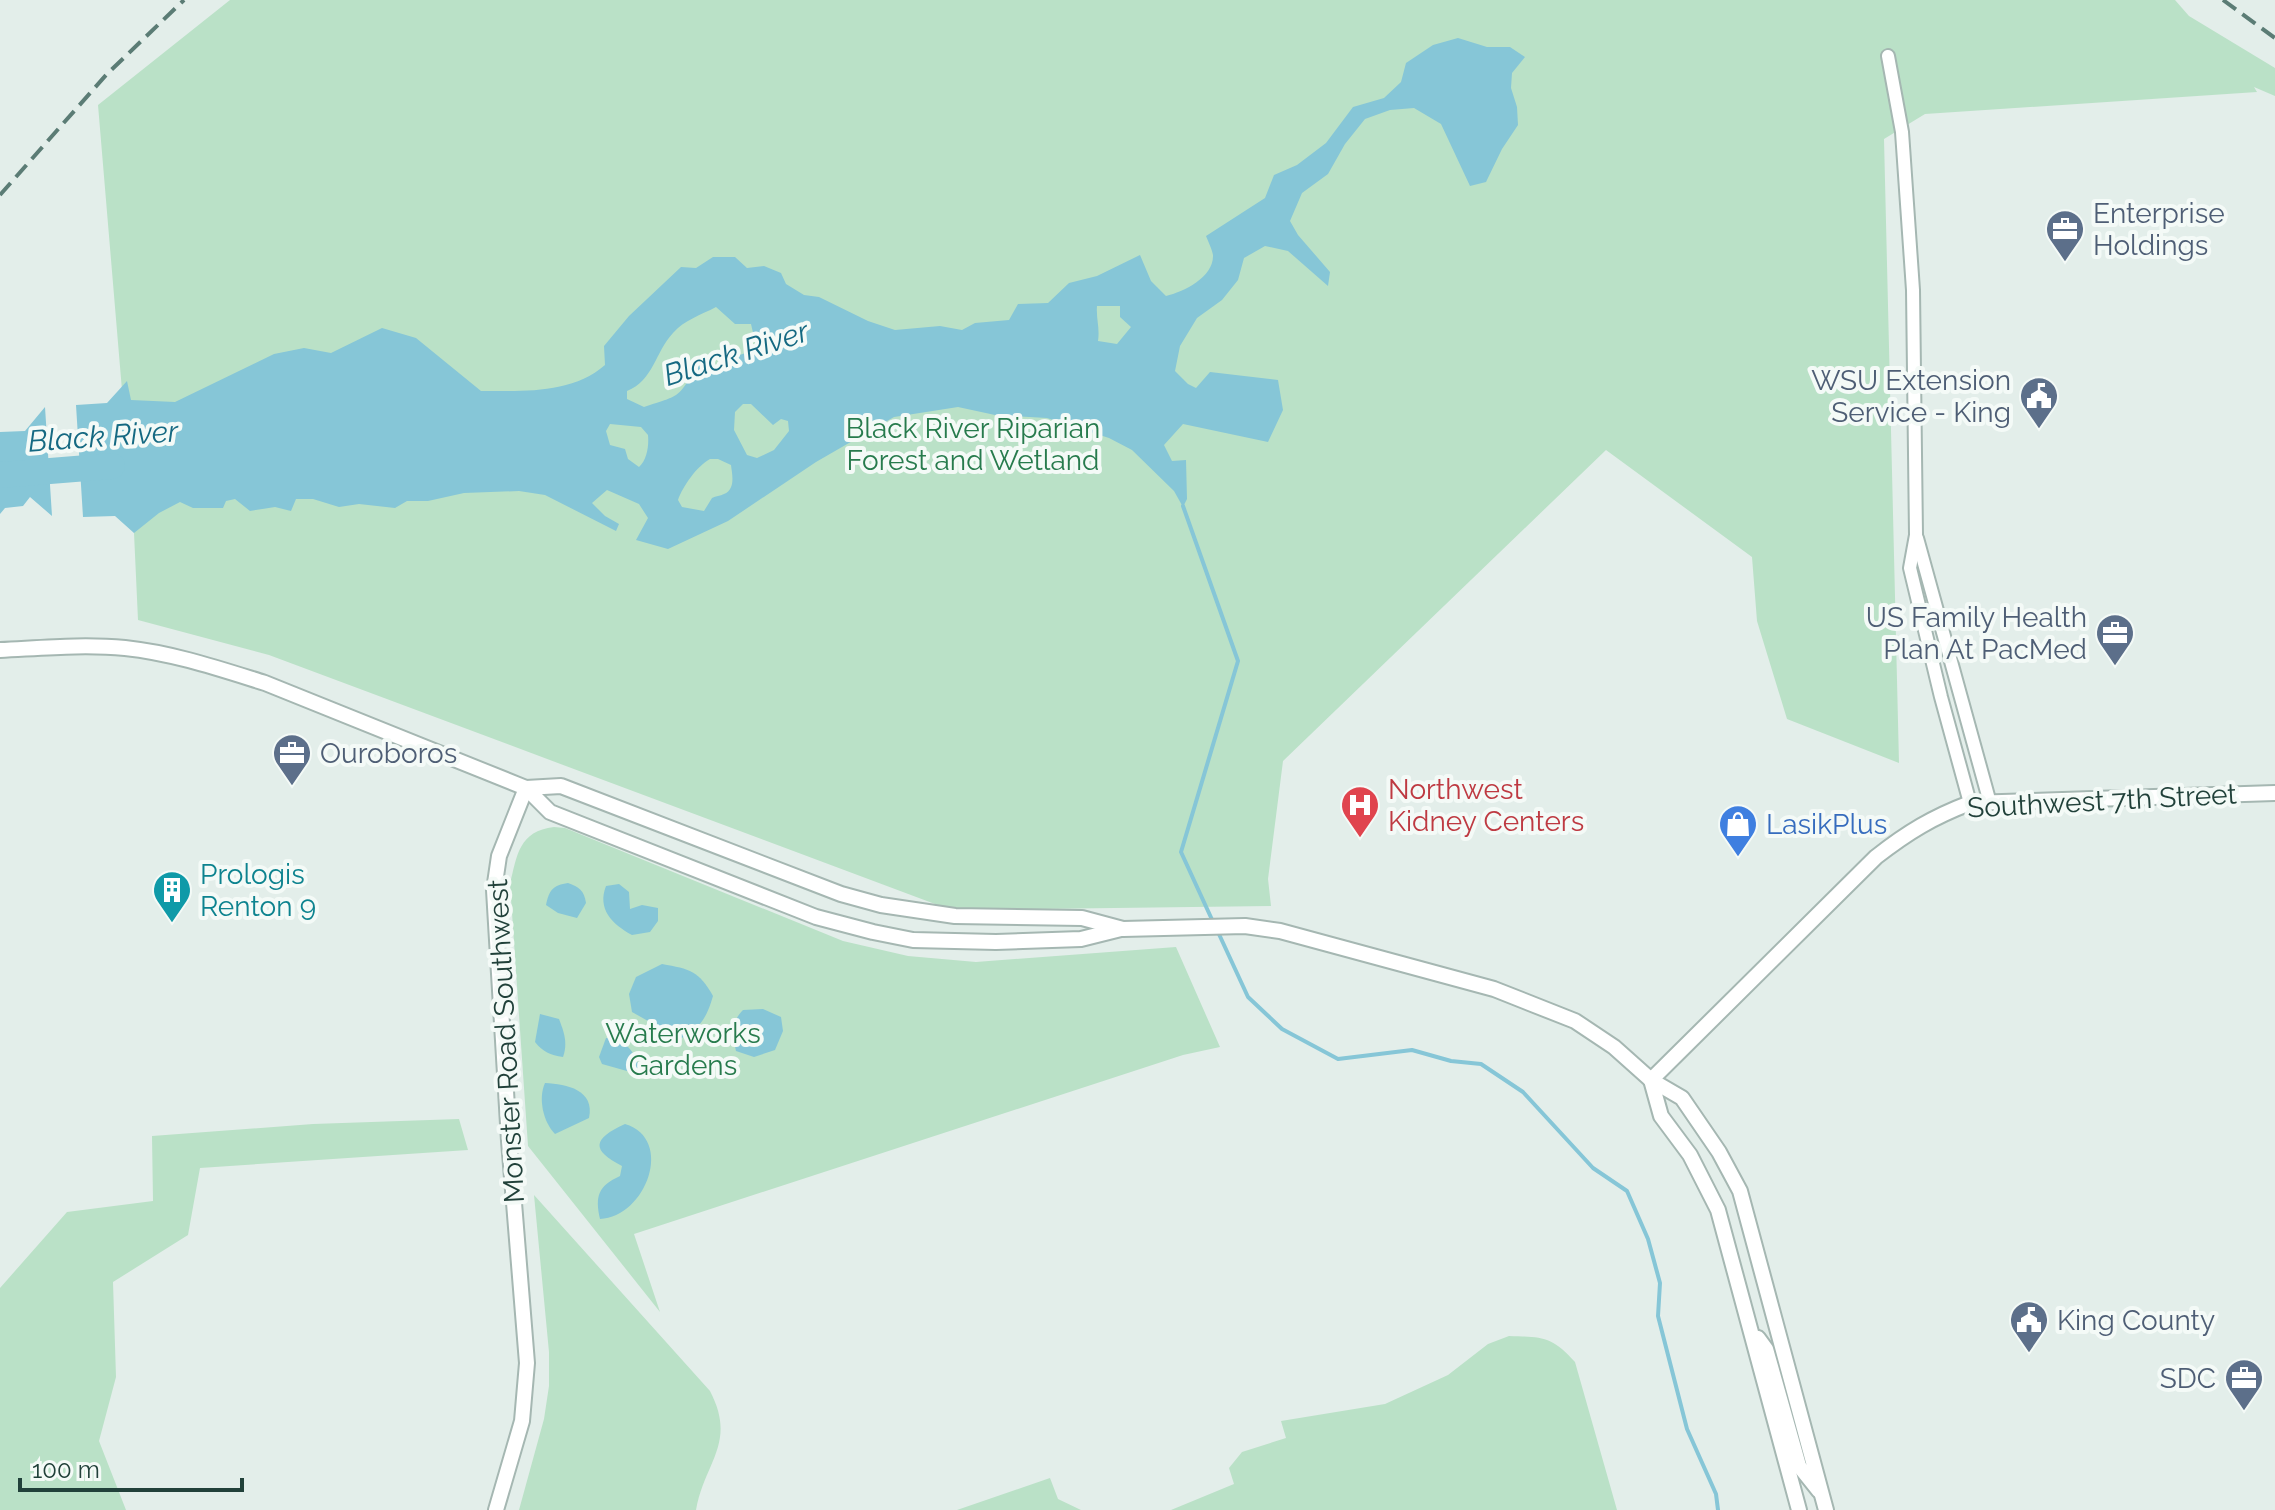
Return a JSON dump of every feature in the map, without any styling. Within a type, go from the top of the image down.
[{"type":"street","points":[[1888,56],[1902,132],[1913,290],[1916,535],[1910,568],[1970,803]]},
{"type":"street","points":[[1916,535],[1990,803]]},
{"type":"street","points":[[0,650],[77,645],[127,648],[207,665],[265,683],[526,788],[550,812],[816,917],[913,940],[1081,939],[1123,929],[1245,926],[1280,931],[1494,989],[1575,1021],[1614,1047],[1651,1080],[1682,1098],[1719,1152],[1740,1191],[1826,1510]]},
{"type":"street","points":[[526,788],[561,786],[841,894],[881,905],[955,916],[1082,918],[1123,929]]},
{"type":"street","name":"Monster Road Southwest","points":[[496,1510],[522,1421],[527,1363],[509,1141],[494,890],[503,841],[526,788]]},
{"type":"street","name":"Southwest 7th Street","points":[[1651,1080],[1876,857],[1905,834],[1936,816],[1970,803],[2275,793]]},
{"type":"street","points":[[1651,1080],[1661,1116],[1690,1155],[1718,1210],[1799,1510]]},
{"type":"street","points":[[1750,1328],[1766,1349],[1799,1466],[1821,1494]]},
{"type":"green space","name":"Black River Riparian Forest and Wetland","points":[[230,0],[2175,0],[2189,16],[2275,68],[2275,96],[2254,87],[2257,92],[1925,114],[1884,139],[1899,763],[1787,719],[1757,621],[1752,557],[1606,450],[1283,761],[1268,879],[1271,906],[951,910],[269,655],[138,620],[134,533],[98,105]]},
{"type":"green space","name":"Waterworks Gardens","points":[[565,828],[843,941],[908,956],[976,962],[1176,947],[1220,1047],[1183,1055],[634,1234],[660,1312],[528,1146],[510,884],[518,854],[527,839],[542,829]]},
{"type":"green space","points":[[459,1119],[468,1150],[200,1168],[188,1235],[113,1282],[116,1377],[99,1441],[126,1510],[0,1510],[0,1288],[67,1212],[153,1201],[152,1136],[313,1124]]},
{"type":"green space","points":[[534,1195],[710,1391],[718,1409],[720,1439],[696,1510],[519,1510],[544,1419],[549,1386],[549,1352]]},
{"type":"green space","points":[[1509,1336],[1546,1340],[1560,1347],[1575,1362],[1617,1510],[1171,1510],[1234,1484],[1229,1468],[1242,1452],[1286,1438],[1281,1421],[1385,1404],[1448,1375],[1488,1344]]},
{"type":"green space","points":[[1050,1478],[1058,1499],[1081,1510],[957,1510]]},
{"type":"water","points":[[1458,38],[1487,47],[1510,47],[1525,57],[1512,73],[1511,88],[1518,125],[1486,182],[1470,186],[1441,124],[1414,108],[1390,110],[1365,119],[1345,144],[1328,174],[1302,193],[1290,221],[1330,272],[1328,286],[1288,251],[1265,246],[1244,258],[1238,280],[1222,300],[1197,318],[1180,346],[1175,371],[1188,384],[1196,388],[1210,372],[1278,380],[1283,410],[1268,442],[1183,424],[1164,445],[1172,461],[1186,460],[1187,499],[1183,507],[1174,491],[1132,450],[1109,438],[1047,418],[995,415],[958,407],[894,417],[816,462],[728,521],[668,549],[636,540],[648,518],[639,504],[607,490],[592,503],[619,524],[616,531],[545,495],[519,491],[464,493],[428,501],[407,501],[395,508],[359,504],[339,507],[313,499],[296,499],[291,511],[275,507],[250,511],[235,499],[226,501],[223,508],[193,508],[180,502],[159,513],[134,533],[115,516],[83,517],[76,405],[107,403],[127,381],[131,400],[175,402],[274,354],[304,348],[331,353],[382,328],[416,338],[481,391],[562,386],[578,381],[605,365],[604,346],[629,316],[681,267],[696,268],[713,257],[735,257],[747,268],[764,266],[781,273],[786,284],[804,295],[819,297],[868,321],[895,330],[940,326],[962,330],[975,323],[1009,320],[1018,304],[1048,303],[1069,283],[1097,276],[1140,255],[1151,281],[1166,296],[1173,294],[1197,282],[1209,270],[1213,255],[1206,236],[1265,198],[1274,175],[1297,165],[1326,143],[1353,107],[1384,98],[1401,82],[1406,63],[1433,45]],"holes":[[[1097,306],[1120,306],[1120,317],[1131,327],[1117,344],[1098,341]],[[716,307],[735,324],[751,324],[757,350],[739,355],[722,368],[697,365],[681,391],[664,400],[644,407],[627,399],[627,391],[643,380],[667,340],[687,321]],[[743,404],[751,404],[773,425],[781,419],[788,421],[789,431],[774,450],[757,458],[747,455],[734,430],[735,412]],[[610,424],[641,427],[648,435],[647,452],[639,467],[628,459],[625,449],[610,445],[606,431]],[[710,459],[731,465],[732,485],[728,492],[712,498],[704,511],[682,507],[678,500],[700,466]]]},
{"type":"water","points":[[45,407],[52,516],[30,497],[23,506],[5,508],[0,514],[0,432],[25,431]]},
{"type":"water","points":[[568,883],[584,895],[586,903],[577,918],[558,913],[546,905],[552,889]]},
{"type":"water","points":[[619,884],[629,892],[630,909],[642,905],[658,908],[658,921],[650,932],[632,935],[608,915],[603,902],[606,886]]},
{"type":"water","points":[[662,964],[693,972],[713,996],[702,1022],[680,1039],[632,1012],[629,994],[636,977]]},
{"type":"water","points":[[763,1009],[781,1017],[783,1031],[775,1050],[754,1057],[736,1051],[733,1029],[739,1015],[743,1010]]},
{"type":"water","points":[[540,1014],[559,1019],[565,1042],[563,1057],[547,1052],[535,1042]]},
{"type":"water","points":[[606,1038],[618,1040],[628,1047],[640,1069],[634,1073],[602,1064],[599,1057]]},
{"type":"water","points":[[545,1083],[578,1090],[588,1101],[589,1118],[555,1134],[543,1110]]},
{"type":"water","points":[[625,1124],[640,1132],[649,1145],[651,1160],[648,1176],[641,1192],[630,1205],[616,1215],[600,1219],[600,1193],[620,1176],[622,1166],[605,1155],[601,1150],[601,1140]]},
{"type":"waterway","name":"Black River","points":[[0,475],[112,466]]},
{"type":"waterway","points":[[1183,506],[1238,661],[1181,852],[1214,924]]},
{"type":"waterway","points":[[1218,932],[1248,997],[1282,1029],[1338,1059],[1412,1050],[1451,1061],[1481,1064],[1523,1092],[1593,1168],[1627,1191],[1648,1239],[1660,1283],[1658,1316],[1687,1429],[1716,1494],[1718,1510]]},
{"type":"railway","points":[[0,195],[106,75],[184,0]]},
{"type":"railway","points":[[2223,0],[2275,38]]},
{"type":"place","name":"Enterprise Holdings","points":[[2065,263]]},
{"type":"place","name":"WSU Extension Service - King","points":[[2039,430]]},
{"type":"place","name":"US Family Health Plan At PacMed","points":[[2115,667]]},
{"type":"place","name":"Ouroboros","points":[[292,787]]},
{"type":"place","name":"Northwest Kidney Centers","points":[[1360,839]]},
{"type":"place","name":"LasikPlus","points":[[1738,858]]},
{"type":"place","name":"Prologis Renton 9","points":[[172,924]]},
{"type":"place","name":"King County","points":[[2029,1354]]},
{"type":"place","name":"SDC","points":[[2244,1412]]}]
